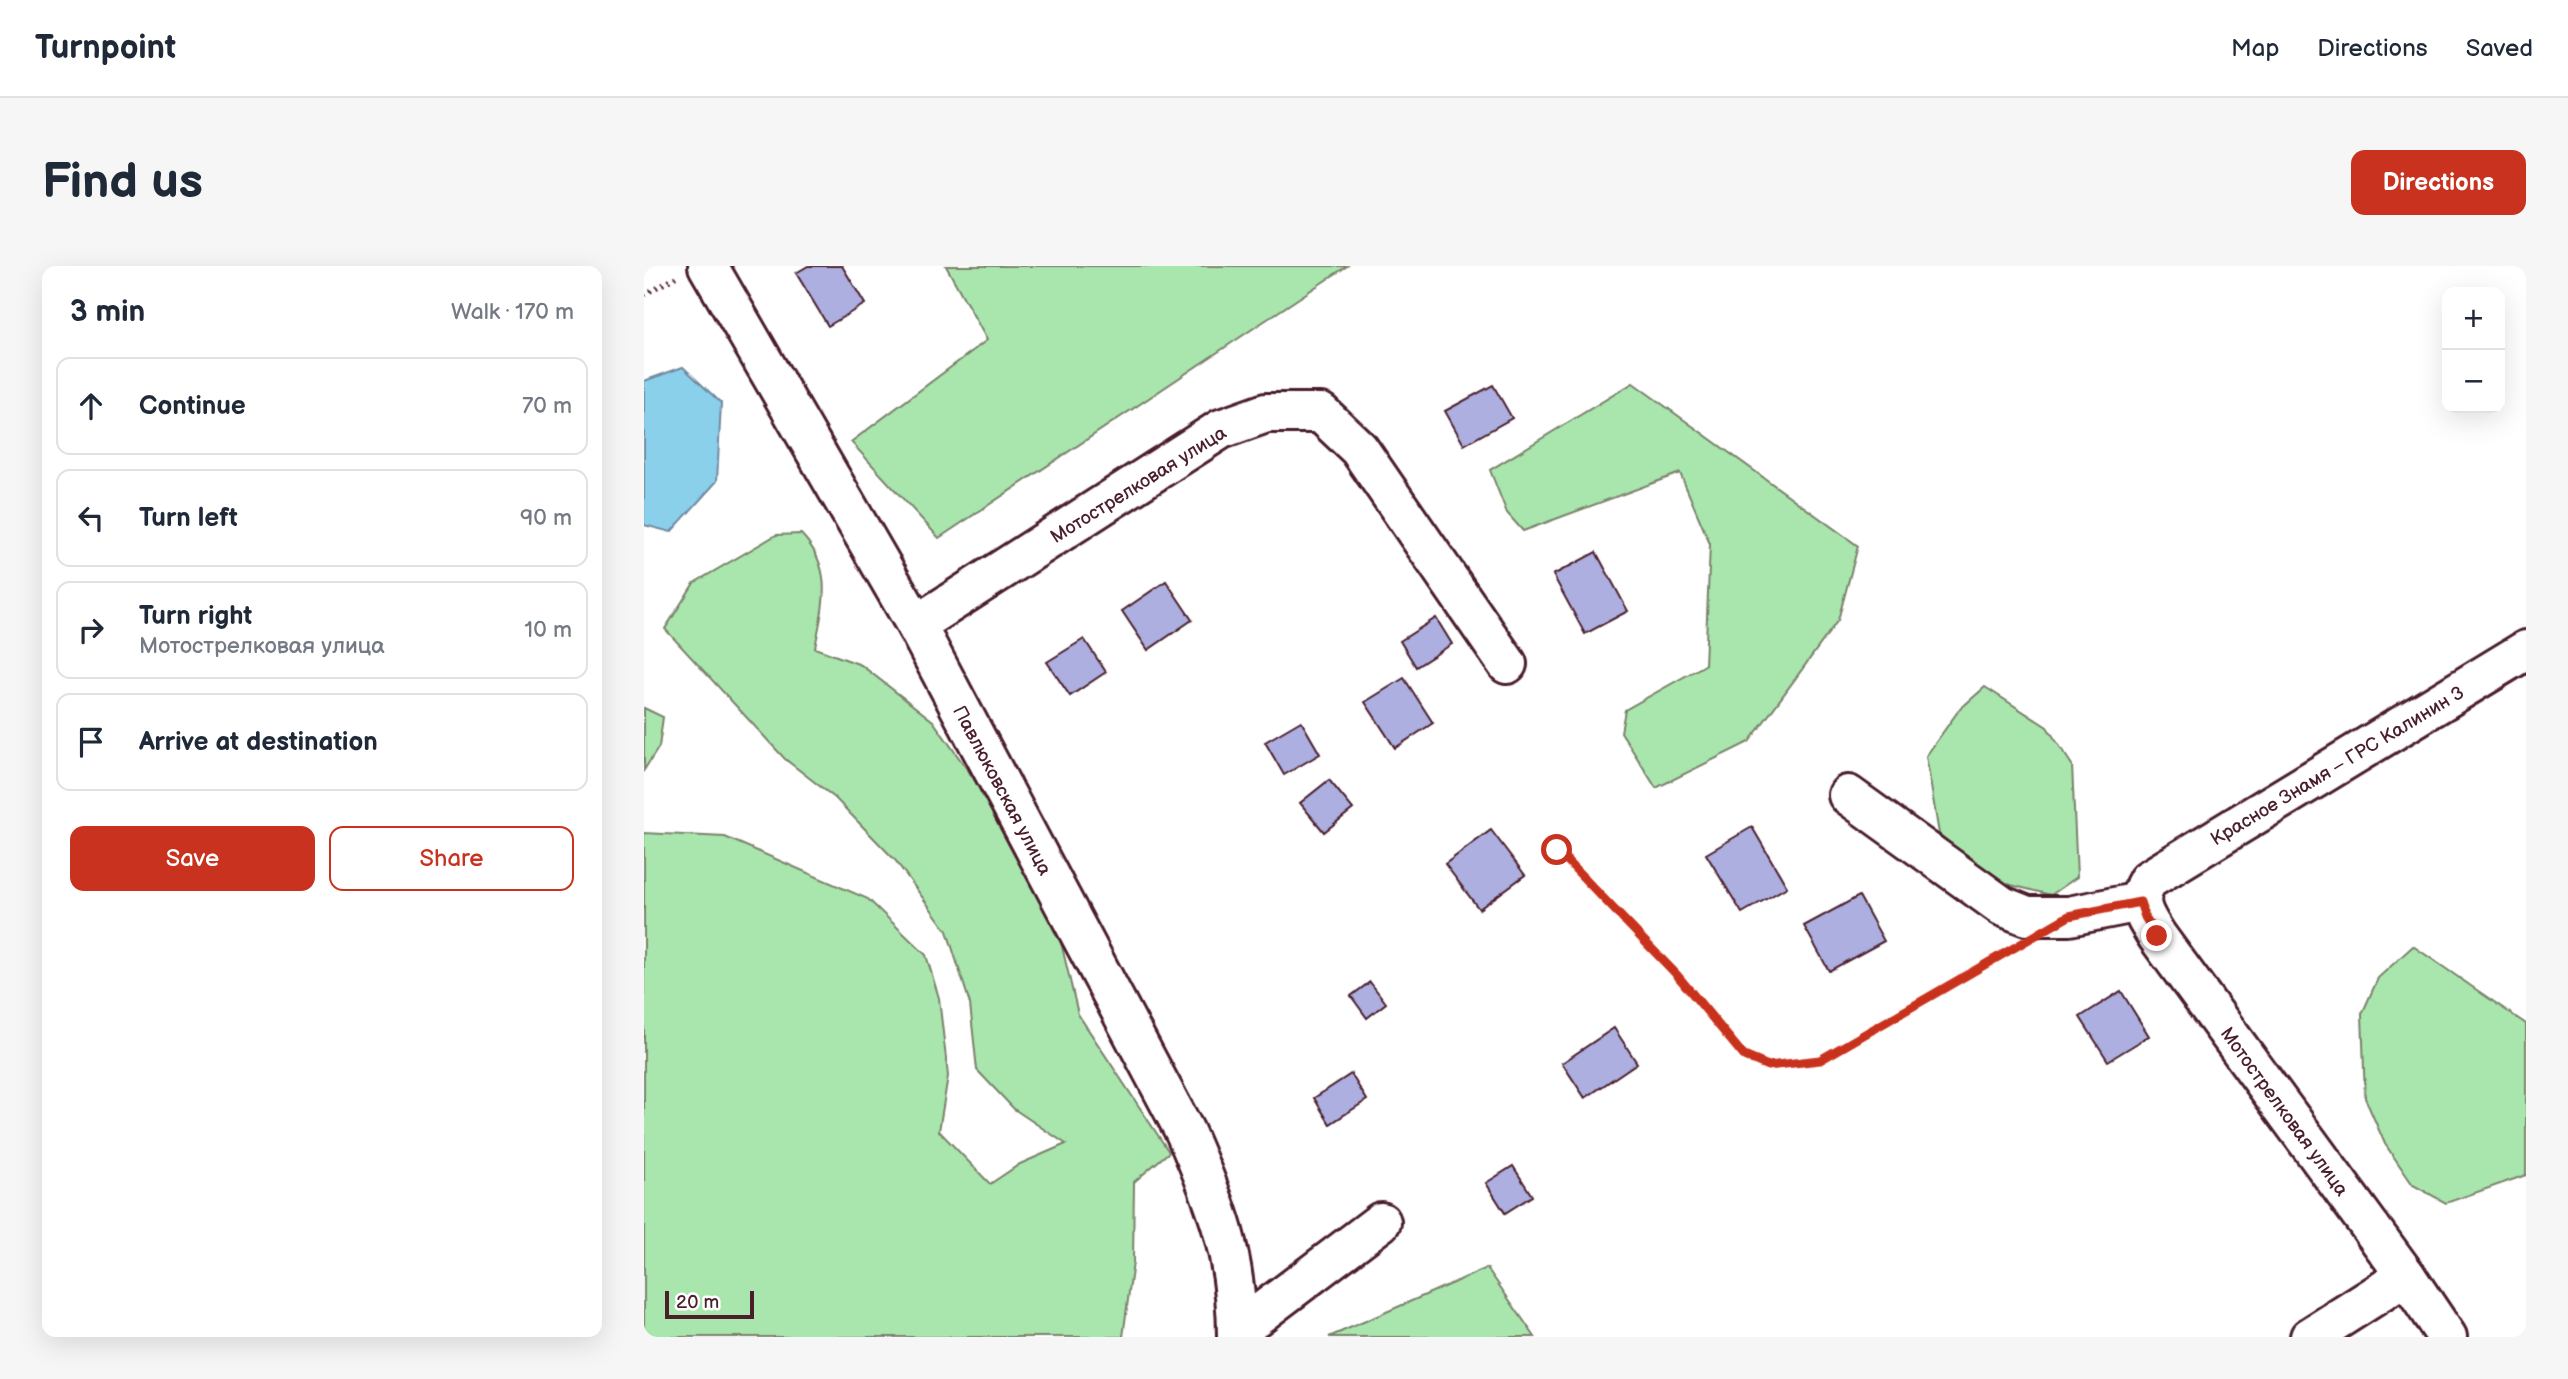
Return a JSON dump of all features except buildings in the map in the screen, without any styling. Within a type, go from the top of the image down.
[{"type":"street","name":"Павлюковская улица","points":[[696,269],[916,625],[1185,1132],[1220,1218],[1233,1269],[1237,1334]]},
{"type":"street","name":"Мотострелковая улица","points":[[916,625],[1221,429],[1266,413],[1303,411],[1321,413],[1359,449],[1507,664]]},
{"type":"street","name":"Красное Знамя – ГРС Калинин 3","points":[[2144,891],[2526,650]]},
{"type":"street","points":[[1848,795],[2002,906],[2027,916],[2069,916],[2144,891]]},
{"type":"street","name":"Мотострелковая улица","points":[[2144,891],[2145,917],[2157,936],[2406,1276],[2447,1337]]},
{"type":"street","points":[[1237,1334],[1381,1222]]},
{"type":"street","points":[[2310,1337],[2406,1276]]},
{"type":"path","points":[[644,295],[696,269]]},
{"type":"path","points":[[1557,850],[1677,975],[1744,1056],[1768,1066],[1820,1060],[2021,944]]},
{"type":"green space","points":[[946,266],[1347,266],[939,538],[851,442],[987,340]]},
{"type":"green space","points":[[1633,383],[1858,546],[1838,620],[1749,742],[1656,788],[1621,732],[1625,710],[1705,665],[1710,544],[1680,473],[1523,531],[1507,513],[1490,470]]},
{"type":"green space","points":[[801,534],[819,561],[824,588],[815,648],[861,665],[933,721],[1024,850],[1055,917],[1078,1014],[1169,1152],[1134,1182],[1133,1262],[1123,1337],[644,1337],[644,833],[725,837],[868,899],[926,955],[939,998],[948,1076],[939,1131],[990,1184],[1020,1164],[1066,1144],[1014,1109],[977,1070],[970,1004],[947,931],[895,860],[835,798],[785,759],[665,629],[694,583],[776,535]]},
{"type":"green space","points":[[1985,687],[2047,727],[2072,765],[2077,877],[2051,895],[1995,881],[1939,834],[1926,756],[1959,710]]},
{"type":"green space","points":[[644,708],[663,717],[659,747],[644,770]]},
{"type":"green space","points":[[2413,946],[2526,1024],[2526,1175],[2446,1203],[2413,1185],[2385,1144],[2365,1098],[2362,1014],[2378,978]]},
{"type":"green space","points":[[1487,1268],[1535,1337],[1329,1337]]},
{"type":"water","points":[[683,367],[721,403],[717,481],[671,532],[644,525],[644,381]]},
{"type":"route","points":[[1557,850],[1677,975],[1744,1056],[1768,1066],[1820,1060],[2069,916],[2140,902],[2145,917],[2157,936]]}]
